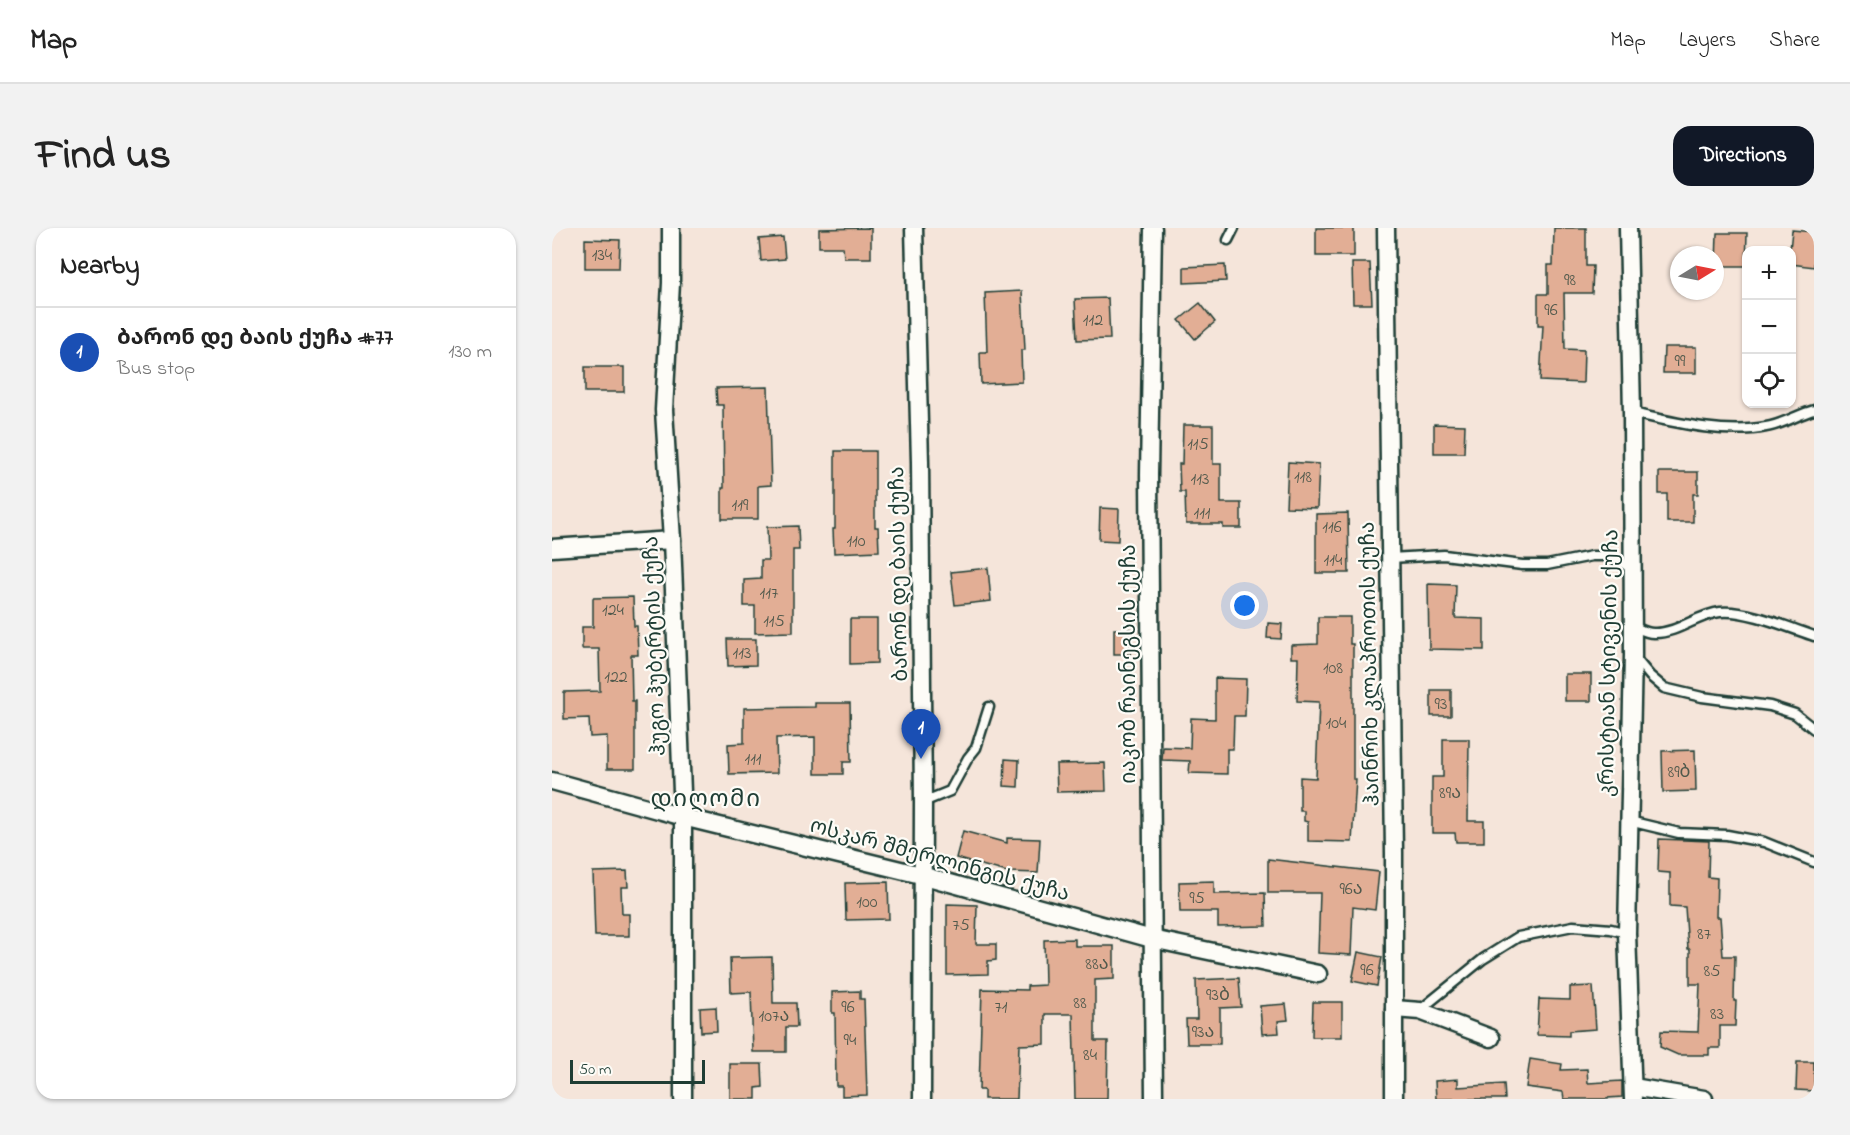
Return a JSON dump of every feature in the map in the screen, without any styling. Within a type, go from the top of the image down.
[{"type":"street","name":"ჰუგო ჰუბერტის ქუჩა","points":[[671,228],[664,410],[672,540],[683,817],[683,1099]]},
{"type":"street","name":"ბარონ დე ბაის ქუჩა","points":[[914,228],[923,802],[921,1099]]},
{"type":"street","name":"იაკობ რაინეგსის ქუჩა","points":[[1153,228],[1149,475],[1154,1099]]},
{"type":"street","name":"ჰაინრიხ კლაპროთის ქუჩა","points":[[1386,228],[1394,853],[1394,1099]]},
{"type":"street","name":"კრისტიან სტივენის ქუჩა","points":[[1628,228],[1632,413],[1633,655],[1627,933],[1633,1093]]},
{"type":"street","points":[[552,548],[672,540]]},
{"type":"street","name":"ოსკარ შმერლინგის ქუჩა","points":[[552,781],[683,817],[921,874],[1152,939],[1318,974]]},
{"type":"street","points":[[1394,1009],[1420,1011],[1491,1038]]},
{"type":"street","points":[[1633,1093],[1704,1099]]},
{"type":"lane","points":[[1228,240],[1234,228]]},
{"type":"lane","points":[[1632,413],[1683,424],[1734,429],[1767,427],[1814,410]]},
{"type":"lane","points":[[1390,558],[1444,555],[1522,566],[1547,565],[1592,556],[1604,556],[1632,568]]},
{"type":"lane","points":[[1633,626],[1643,631],[1656,633],[1700,617],[1722,612],[1763,619],[1814,636]]},
{"type":"lane","points":[[1633,655],[1650,676],[1664,688],[1702,697],[1770,705],[1795,714],[1814,729]]},
{"type":"lane","points":[[923,802],[950,791],[976,748],[989,707]]},
{"type":"lane","points":[[1628,821],[1679,833],[1727,835],[1764,842],[1814,862]]},
{"type":"lane","points":[[1420,1011],[1483,959],[1518,937],[1574,926],[1611,929],[1627,933]]},
{"type":"building","points":[[871,228],[871,258],[844,258],[843,247],[819,247],[819,229]]},
{"type":"building","points":[[1316,228],[1354,228],[1354,256],[1316,256]]},
{"type":"building","points":[[1554,228],[1586,228],[1586,266],[1593,266],[1592,293],[1564,293],[1565,349],[1584,350],[1583,383],[1540,381],[1543,325],[1538,325],[1538,294],[1548,294],[1548,265],[1553,265]]},
{"type":"building","points":[[1792,230],[1814,232],[1814,267],[1796,265],[1796,246],[1790,246]]},
{"type":"building","points":[[1717,233],[1747,233],[1747,246],[1742,246],[1742,266],[1724,266],[1724,246],[1717,246]]},
{"type":"building","points":[[783,237],[785,259],[761,261],[759,239]]},
{"type":"building","points":[[585,239],[620,240],[619,268],[585,268]]},
{"type":"building","points":[[1352,263],[1370,263],[1372,304],[1353,304]]},
{"type":"building","points":[[1225,265],[1226,281],[1184,283],[1184,267]]},
{"type":"building","points":[[1022,291],[1025,350],[1021,350],[1022,382],[981,384],[980,352],[987,352],[985,293]]},
{"type":"building","points":[[1108,298],[1110,339],[1077,340],[1075,299]]},
{"type":"building","points":[[1200,303],[1215,322],[1195,339],[1179,320]]},
{"type":"building","points":[[1664,347],[1696,347],[1696,373],[1663,373]]},
{"type":"building","points":[[585,367],[624,367],[624,392],[585,392]]},
{"type":"building","points":[[768,387],[771,485],[758,486],[758,519],[722,519],[723,405],[717,405],[716,388]]},
{"type":"building","points":[[1434,424],[1465,425],[1464,453],[1434,453]]},
{"type":"building","points":[[1183,425],[1213,425],[1213,464],[1221,464],[1221,503],[1241,503],[1241,528],[1223,528],[1223,524],[1186,524],[1185,492],[1180,492],[1179,464],[1182,464]]},
{"type":"building","points":[[835,451],[875,451],[875,527],[878,527],[879,551],[834,553]]},
{"type":"building","points":[[1288,462],[1319,464],[1317,508],[1286,507]]},
{"type":"building","points":[[1659,472],[1698,472],[1698,494],[1693,494],[1693,522],[1667,522],[1667,494],[1659,494]]},
{"type":"building","points":[[1100,508],[1119,509],[1118,541],[1099,540]]},
{"type":"building","points":[[1348,513],[1349,573],[1316,573],[1316,514]]},
{"type":"building","points":[[798,526],[799,550],[793,550],[793,632],[755,633],[755,606],[744,606],[744,580],[761,579],[761,560],[768,560],[767,527]]},
{"type":"building","points":[[988,568],[991,601],[955,605],[951,572]]},
{"type":"building","points":[[1428,584],[1456,585],[1455,618],[1484,619],[1484,650],[1429,649]]},
{"type":"building","points":[[633,597],[638,655],[631,655],[632,701],[635,701],[635,769],[607,769],[607,736],[590,737],[589,718],[564,719],[564,692],[600,691],[599,649],[582,649],[582,627],[593,627],[593,598]]},
{"type":"building","points":[[1318,617],[1350,617],[1350,644],[1353,644],[1353,779],[1356,779],[1352,842],[1308,841],[1308,822],[1304,821],[1304,811],[1300,811],[1300,777],[1316,778],[1319,702],[1297,701],[1298,658],[1291,658],[1291,645],[1318,644]]},
{"type":"building","points":[[850,619],[877,619],[877,663],[850,664]]},
{"type":"building","points":[[1268,623],[1282,624],[1281,639],[1267,638]]},
{"type":"building","points":[[1114,629],[1130,629],[1131,654],[1114,654]]},
{"type":"building","points":[[727,639],[756,639],[756,665],[728,666]]},
{"type":"building","points":[[1565,674],[1591,674],[1591,701],[1565,701]]},
{"type":"building","points":[[1215,678],[1246,679],[1245,716],[1234,716],[1233,749],[1227,749],[1227,774],[1189,773],[1190,761],[1162,760],[1163,747],[1190,748],[1191,718],[1215,719]]},
{"type":"building","points":[[1431,690],[1451,690],[1451,716],[1431,716]]},
{"type":"building","points":[[815,703],[850,703],[851,762],[843,762],[843,774],[815,774],[815,737],[776,738],[777,773],[729,774],[728,744],[744,743],[744,708],[815,707]]},
{"type":"building","points":[[1443,739],[1469,739],[1468,821],[1484,821],[1484,842],[1456,842],[1455,833],[1432,833],[1432,777],[1443,777]]},
{"type":"building","points":[[1695,750],[1696,791],[1663,792],[1662,751]]},
{"type":"building","points":[[1005,759],[1019,760],[1018,787],[1004,786]]},
{"type":"building","points":[[1105,763],[1106,791],[1057,792],[1056,764]]},
{"type":"building","points":[[963,831],[1007,843],[1007,838],[1040,839],[1038,873],[1007,872],[956,858]]},
{"type":"building","points":[[1659,839],[1709,841],[1708,877],[1717,878],[1716,917],[1720,917],[1723,956],[1735,956],[1734,1001],[1736,1001],[1735,1026],[1720,1026],[1720,1048],[1709,1048],[1709,1055],[1678,1055],[1660,1047],[1661,1031],[1698,1032],[1700,984],[1690,984],[1690,949],[1688,949],[1685,907],[1670,906],[1670,873],[1658,872]]},
{"type":"building","points":[[1268,859],[1379,872],[1375,910],[1353,907],[1351,955],[1318,953],[1320,893],[1268,893]]},
{"type":"building","points":[[627,871],[628,887],[621,887],[622,914],[629,914],[629,936],[595,936],[593,872]]},
{"type":"building","points":[[1214,881],[1214,894],[1265,893],[1266,926],[1218,927],[1218,912],[1180,912],[1179,882]]},
{"type":"building","points":[[888,882],[889,919],[846,920],[845,883]]},
{"type":"building","points":[[947,904],[977,905],[976,944],[996,944],[996,960],[988,961],[988,974],[947,975]]},
{"type":"building","points":[[1075,939],[1075,946],[1114,946],[1114,979],[1095,980],[1095,1041],[1108,1041],[1107,1099],[1075,1099],[1073,1014],[1045,1014],[1045,1044],[1019,1045],[1017,1099],[984,1099],[984,1090],[979,1090],[982,989],[1027,990],[1027,986],[1045,985],[1044,940]]},
{"type":"building","points":[[1358,952],[1382,957],[1377,986],[1352,981]]},
{"type":"building","points":[[772,957],[773,1003],[796,1003],[797,1027],[786,1027],[786,1052],[753,1052],[751,992],[731,993],[730,958]]},
{"type":"building","points":[[1239,978],[1241,1007],[1220,1008],[1220,1044],[1187,1044],[1186,1019],[1197,1019],[1196,980]]},
{"type":"building","points":[[1593,986],[1596,1029],[1569,1031],[1569,1036],[1537,1035],[1539,999],[1570,1000],[1570,987]]},
{"type":"building","points":[[860,991],[860,999],[864,999],[867,1095],[842,1096],[842,1086],[836,1086],[835,1013],[832,1013],[832,992]]},
{"type":"building","points":[[1313,1002],[1342,1002],[1342,1037],[1312,1037]]},
{"type":"building","points":[[1286,1004],[1288,1020],[1278,1021],[1279,1033],[1262,1034],[1260,1006]]},
{"type":"building","points":[[716,1007],[717,1031],[701,1032],[700,1008]]},
{"type":"building","points":[[1530,1059],[1562,1064],[1561,1070],[1587,1069],[1588,1083],[1622,1081],[1622,1097],[1564,1099],[1563,1092],[1526,1087]]},
{"type":"building","points":[[1797,1062],[1814,1062],[1814,1091],[1796,1090]]},
{"type":"building","points":[[730,1064],[762,1064],[763,1087],[756,1088],[756,1099],[730,1099]]},
{"type":"building","points":[[1458,1079],[1458,1087],[1504,1084],[1505,1099],[1436,1099],[1435,1081]]},
{"type":"place","name":"ბარონ დე ბაის ქუჩა #77","points":[[921,759]]},
{"type":"district","name":"დიღომი","points":[[706,798]]}]
